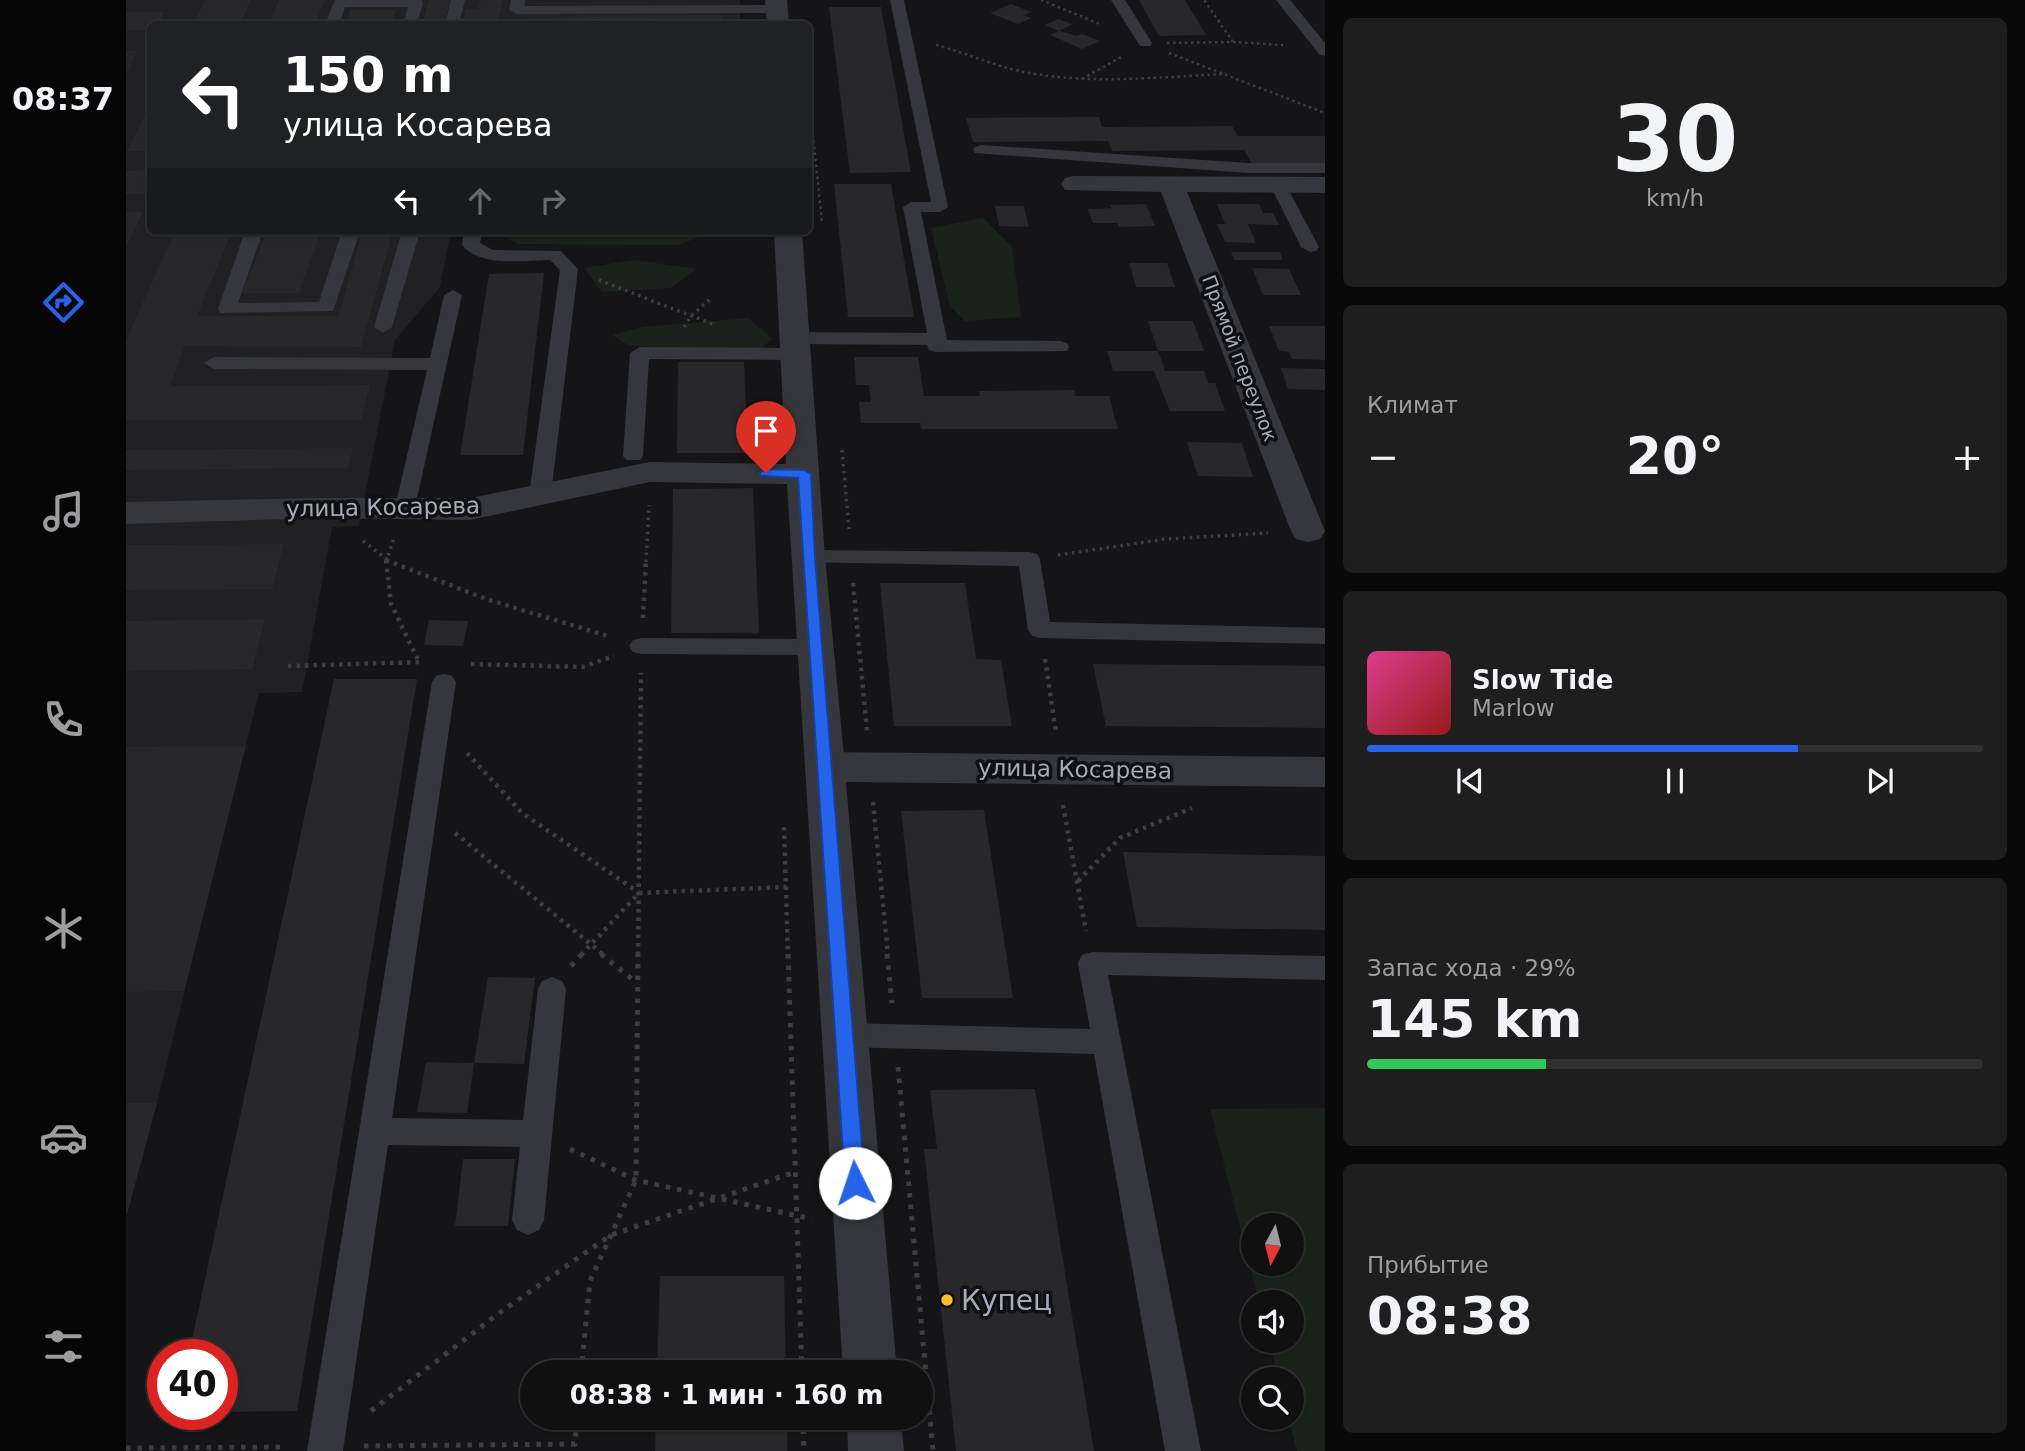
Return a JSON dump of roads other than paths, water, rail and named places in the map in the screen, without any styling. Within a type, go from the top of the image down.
[{"type":"street","points":[[1074,184],[1325,185]]},
{"type":"street","name":"Прямой переулок","points":[[1171,184],[1308,531]]},
{"type":"street","points":[[788,235],[808,557],[869,1360]]},
{"type":"street","name":"улица Косарева","points":[[126,513],[406,507],[470,509],[540,495],[642,464],[804,474]]},
{"type":"street","name":"улица Косарева","points":[[825,767],[1062,787],[1325,772]]},
{"type":"street","points":[[875,1430],[876,1451]]},
{"type":"lane","points":[[897,0],[940,207],[911,207],[938,339],[936,346],[1060,347]]},
{"type":"lane","points":[[1118,0],[1145,43]]},
{"type":"lane","points":[[1283,0],[1325,52]]},
{"type":"lane","points":[[453,21],[458,1]]},
{"type":"lane","points":[[333,21],[340,4],[416,3],[411,21]]},
{"type":"lane","points":[[515,11],[777,11]]},
{"type":"lane","points":[[981,150],[1248,167],[1325,168]]},
{"type":"lane","points":[[1278,185],[1310,247]]},
{"type":"lane","points":[[253,235],[227,309],[326,307],[350,235]]},
{"type":"lane","points":[[383,327],[410,235]]},
{"type":"lane","points":[[472,235],[471,245],[491,255],[555,255],[569,269],[540,495]]},
{"type":"lane","points":[[406,507],[453,295]]},
{"type":"lane","points":[[642,464],[640,354],[760,354],[797,346],[938,339]]},
{"type":"lane","points":[[214,363],[438,364]]},
{"type":"lane","points":[[808,557],[1030,559],[1040,630],[1325,636]]},
{"type":"lane","points":[[641,646],[816,647]]},
{"type":"lane","points":[[325,1449],[444,682]]},
{"type":"lane","points":[[1183,1451],[1092,963],[1325,968]]},
{"type":"lane","points":[[528,1220],[552,989]]},
{"type":"lane","points":[[845,1035],[1106,1042]]},
{"type":"lane","points":[[374,1131],[537,1135]]},
{"type":"place","name":"Купец","points":[[947,1300]]}]
